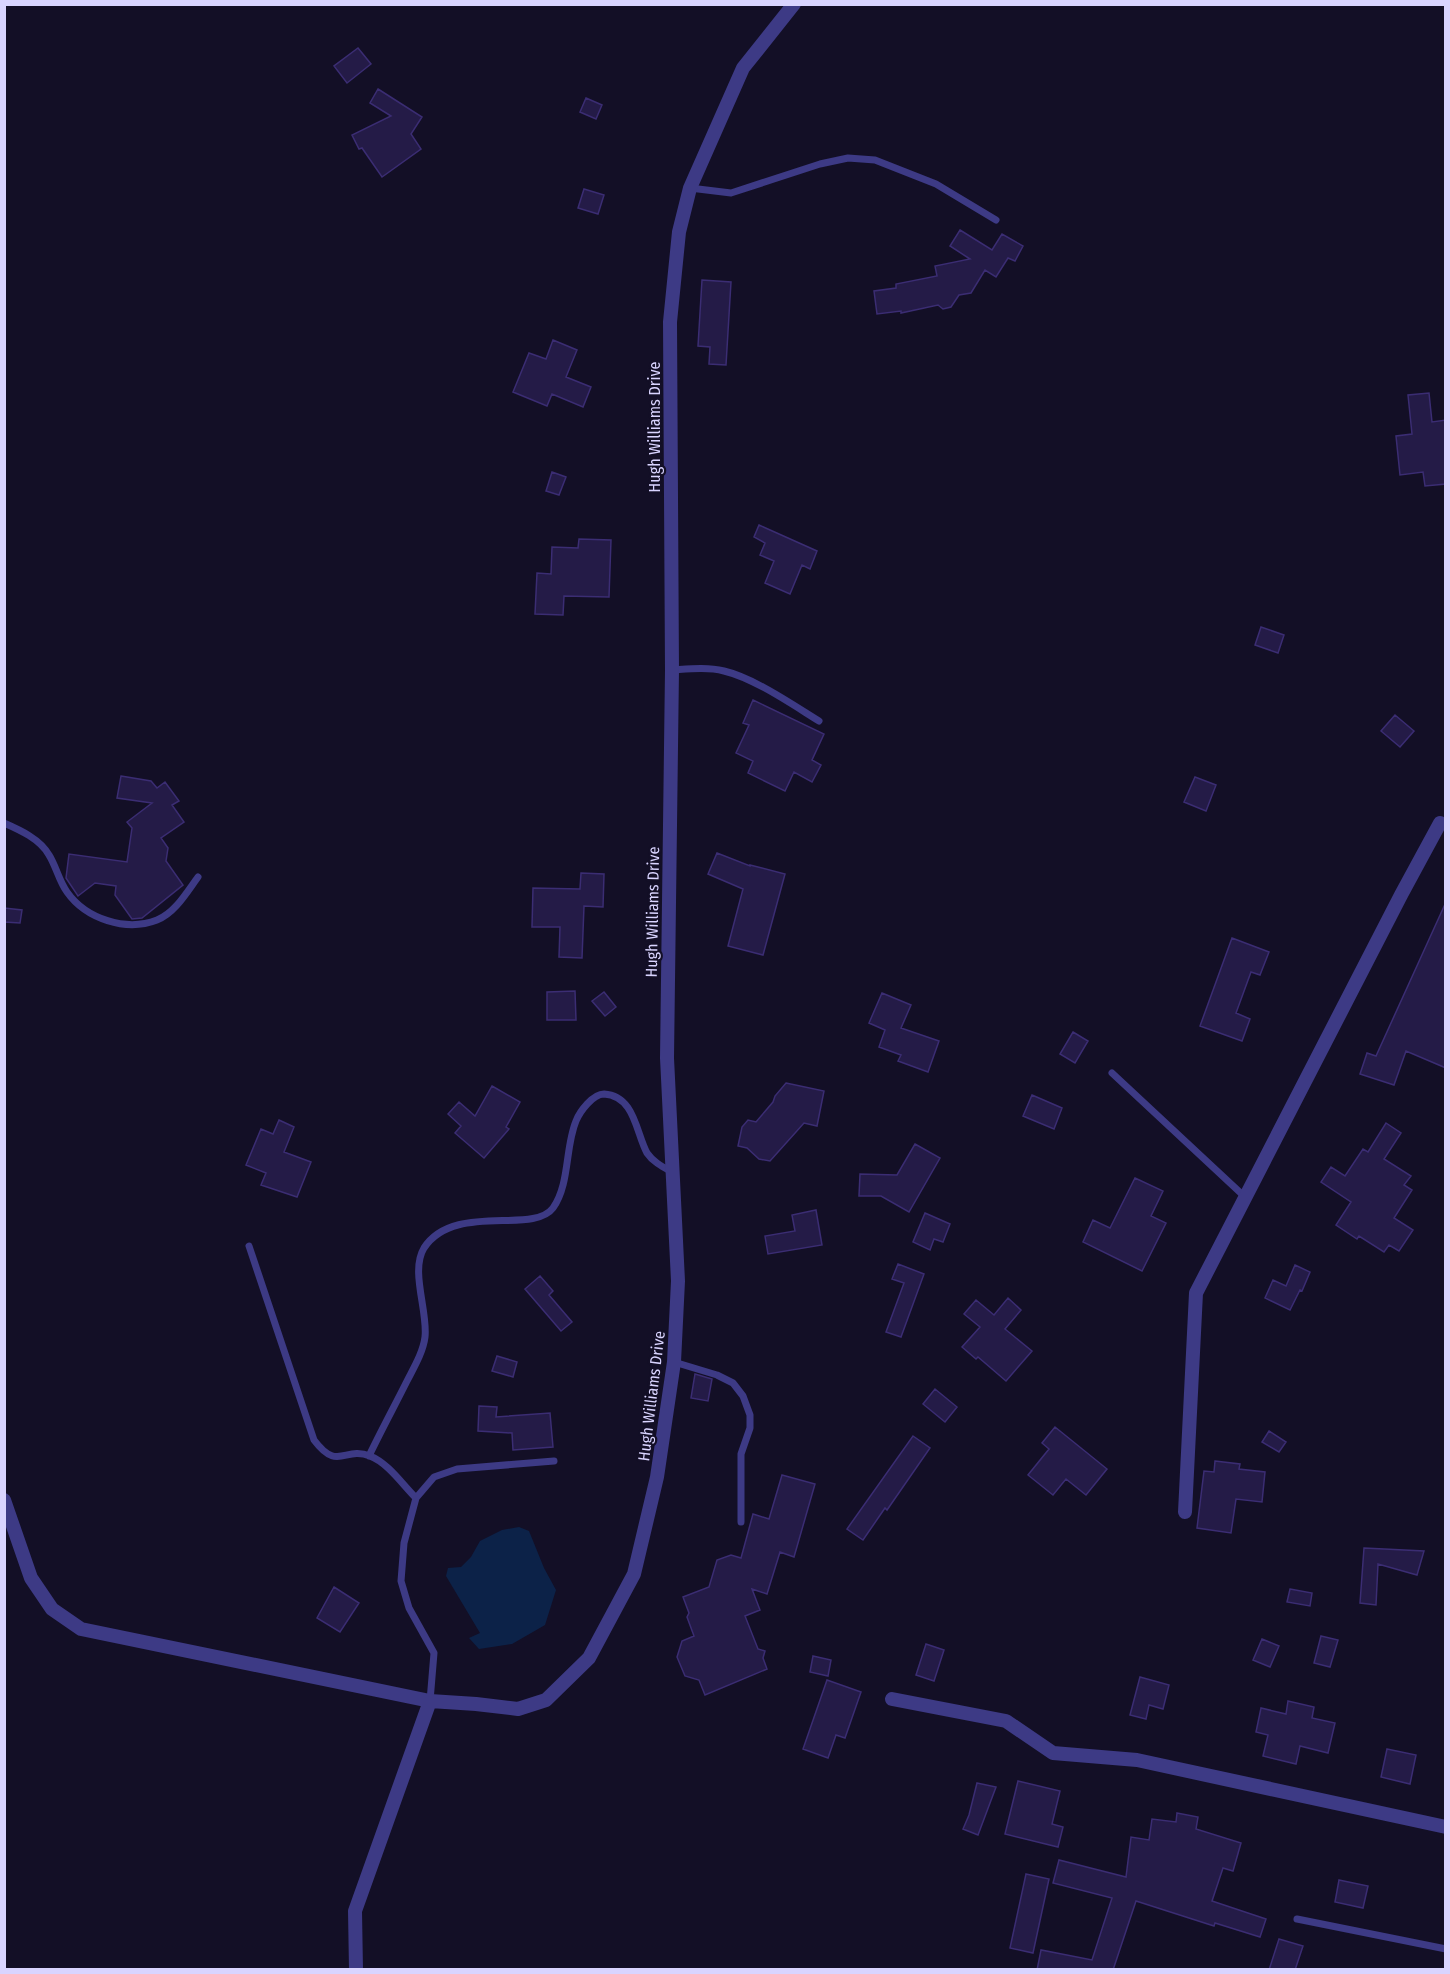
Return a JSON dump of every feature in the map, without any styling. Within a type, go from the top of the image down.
[{"type":"street","name":"Hugh Williams Drive","points":[[4,1500],[30,1578],[51,1609],[81,1629],[430,1701],[518,1709],[546,1700],[590,1658],[634,1575],[657,1477],[674,1362],[678,1281],[667,1058],[672,669],[670,322],[679,232],[690,188],[743,68],[794,4]]},
{"type":"street","points":[[1185,1512],[1196,1293],[1401,895],[1444,820]]},
{"type":"street","points":[[892,1699],[1006,1721],[1053,1753],[1137,1760],[1446,1827]]},
{"type":"street","points":[[356,1970],[355,1911],[430,1701]]},
{"type":"lane","points":[[690,188],[731,193],[820,164],[848,158],[875,160],[936,184],[996,220]]},
{"type":"lane","points":[[672,669],[702,668],[725,671],[763,687],[819,721]]},
{"type":"lane","points":[[4,823],[34,839],[48,853],[67,892],[83,909],[101,919],[132,926],[159,920],[180,903],[198,877]]},
{"type":"lane","points":[[1112,1073],[1245,1197]]},
{"type":"lane","points":[[369,1456],[419,1356],[425,1337],[418,1259],[426,1246],[444,1229],[471,1222],[540,1218],[551,1210],[559,1197],[576,1120],[592,1098],[604,1094],[621,1100],[634,1116],[648,1154],[656,1163],[673,1172]]},
{"type":"lane","points":[[249,1246],[314,1440],[324,1453],[336,1457],[358,1453],[381,1462],[416,1498]]},
{"type":"lane","points":[[674,1362],[717,1375],[733,1383],[743,1396],[750,1415],[750,1428],[741,1454],[741,1522]]},
{"type":"lane","points":[[430,1701],[434,1653],[409,1608],[400,1581],[404,1543],[416,1498],[434,1477],[457,1469],[554,1461]]},
{"type":"lane","points":[[1297,1918],[1446,1949]]},
{"type":"water","points":[[519,1527],[529,1531],[556,1590],[545,1625],[512,1644],[479,1649],[469,1638],[480,1633],[446,1576],[448,1568],[461,1567],[471,1557],[480,1541],[502,1530]]},
{"type":"building","points":[[358,48],[371,64],[347,83],[334,66]]},
{"type":"building","points":[[378,89],[422,117],[411,134],[421,149],[382,177],[362,148],[359,149],[352,135],[391,116],[370,103]]},
{"type":"building","points":[[586,98],[602,105],[596,119],[580,112]]},
{"type":"building","points":[[584,189],[604,195],[598,214],[578,208]]},
{"type":"building","points":[[960,230],[992,250],[1002,234],[1023,246],[1015,261],[1008,258],[996,277],[985,270],[971,293],[959,295],[951,307],[943,309],[938,305],[901,313],[901,311],[877,314],[874,291],[896,288],[896,284],[937,276],[935,266],[970,259],[950,246]]},
{"type":"building","points":[[702,280],[731,282],[726,365],[709,364],[710,347],[698,346]]},
{"type":"building","points":[[553,340],[577,350],[566,377],[591,387],[583,407],[552,394],[547,406],[513,392],[529,353],[546,359]]},
{"type":"building","points":[[1429,393],[1432,422],[1446,420],[1446,484],[1425,486],[1423,472],[1400,475],[1396,436],[1412,434],[1408,395]]},
{"type":"building","points":[[552,472],[566,477],[559,495],[546,491]]},
{"type":"building","points":[[759,525],[817,551],[810,569],[802,565],[790,594],[765,583],[774,561],[760,555],[765,543],[754,537]]},
{"type":"building","points":[[579,539],[611,540],[609,597],[564,596],[563,615],[535,614],[537,573],[551,574],[552,547],[578,548]]},
{"type":"building","points":[[1261,627],[1284,635],[1278,653],[1255,645]]},
{"type":"building","points":[[753,700],[824,734],[812,760],[821,765],[812,782],[794,772],[785,791],[748,773],[753,761],[736,753],[749,725],[743,723]]},
{"type":"building","points":[[1395,715],[1414,731],[1400,747],[1381,731]]},
{"type":"building","points":[[121,776],[151,781],[157,788],[165,782],[179,801],[172,805],[184,822],[161,838],[168,848],[166,861],[183,885],[142,918],[132,919],[115,895],[116,886],[95,883],[78,896],[66,878],[69,854],[127,862],[132,828],[127,822],[152,803],[117,798]]},
{"type":"building","points":[[1195,777],[1216,785],[1206,811],[1184,802]]},
{"type":"building","points":[[717,853],[750,866],[785,874],[763,955],[728,946],[743,889],[708,874]]},
{"type":"building","points":[[581,873],[604,874],[603,907],[584,906],[582,958],[559,957],[560,927],[532,927],[533,888],[580,889]]},
{"type":"building","points":[[1446,902],[1446,1068],[1406,1051],[1394,1085],[1360,1074],[1367,1053],[1376,1056]]},
{"type":"building","points":[[4,908],[22,910],[20,923],[4,922]]},
{"type":"building","points":[[1232,938],[1269,952],[1260,975],[1251,972],[1236,1013],[1250,1019],[1242,1041],[1200,1026]]},
{"type":"building","points":[[575,991],[576,1020],[547,1020],[547,992]]},
{"type":"building","points":[[604,992],[616,1007],[605,1016],[592,1001]]},
{"type":"building","points":[[882,993],[911,1005],[901,1028],[939,1041],[928,1072],[898,1061],[901,1055],[879,1047],[885,1030],[869,1023]]},
{"type":"building","points":[[1073,1032],[1088,1041],[1075,1063],[1060,1054]]},
{"type":"building","points":[[786,1083],[824,1091],[817,1126],[804,1123],[770,1161],[759,1159],[747,1148],[738,1146],[742,1127],[748,1120],[756,1122]]},
{"type":"building","points":[[492,1086],[520,1102],[506,1127],[509,1129],[484,1158],[455,1133],[461,1126],[448,1114],[459,1102],[475,1116]]},
{"type":"building","points":[[1032,1095],[1062,1108],[1054,1129],[1023,1116]]},
{"type":"building","points":[[279,1120],[294,1127],[284,1152],[311,1162],[297,1197],[261,1185],[266,1173],[246,1165],[261,1129],[273,1134]]},
{"type":"building","points":[[1386,1123],[1401,1133],[1384,1159],[1411,1176],[1404,1185],[1412,1190],[1394,1218],[1413,1230],[1399,1251],[1389,1245],[1384,1252],[1359,1236],[1357,1239],[1336,1225],[1351,1202],[1321,1182],[1331,1167],[1345,1176],[1363,1149],[1368,1152]]},
{"type":"building","points":[[915,1144],[940,1158],[909,1212],[881,1196],[859,1196],[860,1174],[897,1175]]},
{"type":"building","points":[[1135,1178],[1163,1191],[1151,1216],[1166,1223],[1142,1271],[1083,1242],[1093,1220],[1110,1228]]},
{"type":"building","points":[[816,1210],[822,1245],[768,1254],[765,1236],[795,1231],[792,1215]]},
{"type":"building","points":[[925,1213],[950,1224],[943,1242],[934,1239],[930,1250],[913,1242]]},
{"type":"building","points":[[898,1264],[924,1274],[901,1337],[886,1332],[904,1283],[892,1279]]},
{"type":"building","points":[[1295,1265],[1310,1272],[1290,1310],[1265,1298],[1273,1280],[1286,1286]]},
{"type":"building","points":[[540,1276],[553,1291],[549,1295],[572,1322],[561,1331],[525,1289]]},
{"type":"building","points":[[1008,1298],[1021,1310],[1005,1329],[1032,1351],[1006,1381],[978,1357],[976,1359],[962,1347],[980,1327],[964,1314],[976,1300],[994,1315]]},
{"type":"building","points":[[497,1356],[517,1362],[513,1377],[492,1371]]},
{"type":"building","points":[[695,1374],[712,1379],[708,1401],[691,1398]]},
{"type":"building","points":[[935,1389],[957,1407],[945,1422],[923,1404]]},
{"type":"building","points":[[479,1406],[497,1407],[496,1417],[550,1413],[553,1447],[513,1450],[512,1433],[478,1431]]},
{"type":"building","points":[[1055,1427],[1107,1469],[1086,1495],[1066,1479],[1053,1495],[1028,1475],[1049,1449],[1042,1443]]},
{"type":"building","points":[[1269,1431],[1286,1442],[1279,1452],[1262,1442]]},
{"type":"building","points":[[913,1436],[930,1448],[863,1540],[847,1529]]},
{"type":"building","points":[[1215,1461],[1240,1464],[1239,1469],[1265,1472],[1262,1502],[1236,1499],[1231,1533],[1197,1528],[1204,1471],[1214,1472]]},
{"type":"building","points":[[782,1475],[815,1484],[794,1557],[780,1552],[767,1594],[752,1589],[760,1610],[745,1616],[758,1649],[765,1651],[763,1658],[767,1669],[705,1695],[699,1680],[685,1676],[677,1657],[682,1641],[694,1636],[683,1597],[709,1587],[717,1560],[731,1555],[741,1558],[753,1514],[769,1519]]},
{"type":"building","points":[[1364,1548],[1424,1551],[1417,1575],[1378,1564],[1376,1605],[1360,1603]]},
{"type":"building","points":[[334,1587],[359,1603],[340,1632],[317,1618]]},
{"type":"building","points":[[1290,1589],[1312,1593],[1310,1606],[1287,1602]]},
{"type":"building","points":[[1321,1636],[1338,1640],[1330,1667],[1314,1663]]},
{"type":"building","points":[[1262,1639],[1279,1646],[1270,1667],[1253,1660]]},
{"type":"building","points":[[926,1644],[944,1650],[934,1681],[916,1675]]},
{"type":"building","points":[[813,1656],[831,1660],[828,1676],[810,1672]]},
{"type":"building","points":[[1140,1677],[1169,1685],[1163,1709],[1149,1705],[1146,1719],[1130,1715]]},
{"type":"building","points":[[827,1680],[861,1692],[845,1738],[836,1735],[828,1758],[803,1749]]},
{"type":"building","points":[[1288,1701],[1314,1707],[1312,1718],[1335,1723],[1328,1753],[1300,1746],[1296,1764],[1263,1756],[1268,1735],[1256,1732],[1261,1708],[1286,1714]]},
{"type":"building","points":[[1387,1749],[1416,1755],[1410,1784],[1381,1777]]},
{"type":"building","points":[[1018,1781],[1060,1791],[1052,1824],[1063,1827],[1058,1847],[1005,1834]]},
{"type":"building","points":[[977,1783],[996,1787],[978,1835],[963,1829]]},
{"type":"building","points":[[1177,1813],[1198,1817],[1196,1829],[1241,1843],[1233,1871],[1223,1868],[1212,1901],[1266,1919],[1260,1937],[1215,1923],[1214,1926],[1136,1901],[1113,1970],[1037,1970],[1041,1950],[1092,1960],[1112,1898],[1053,1883],[1059,1860],[1126,1877],[1131,1837],[1149,1840],[1152,1819],[1176,1822]]},
{"type":"building","points":[[1026,1874],[1049,1879],[1033,1953],[1010,1948]]},
{"type":"building","points":[[1339,1880],[1368,1886],[1363,1908],[1335,1902]]},
{"type":"building","points":[[1279,1939],[1303,1946],[1295,1970],[1269,1970]]}]
